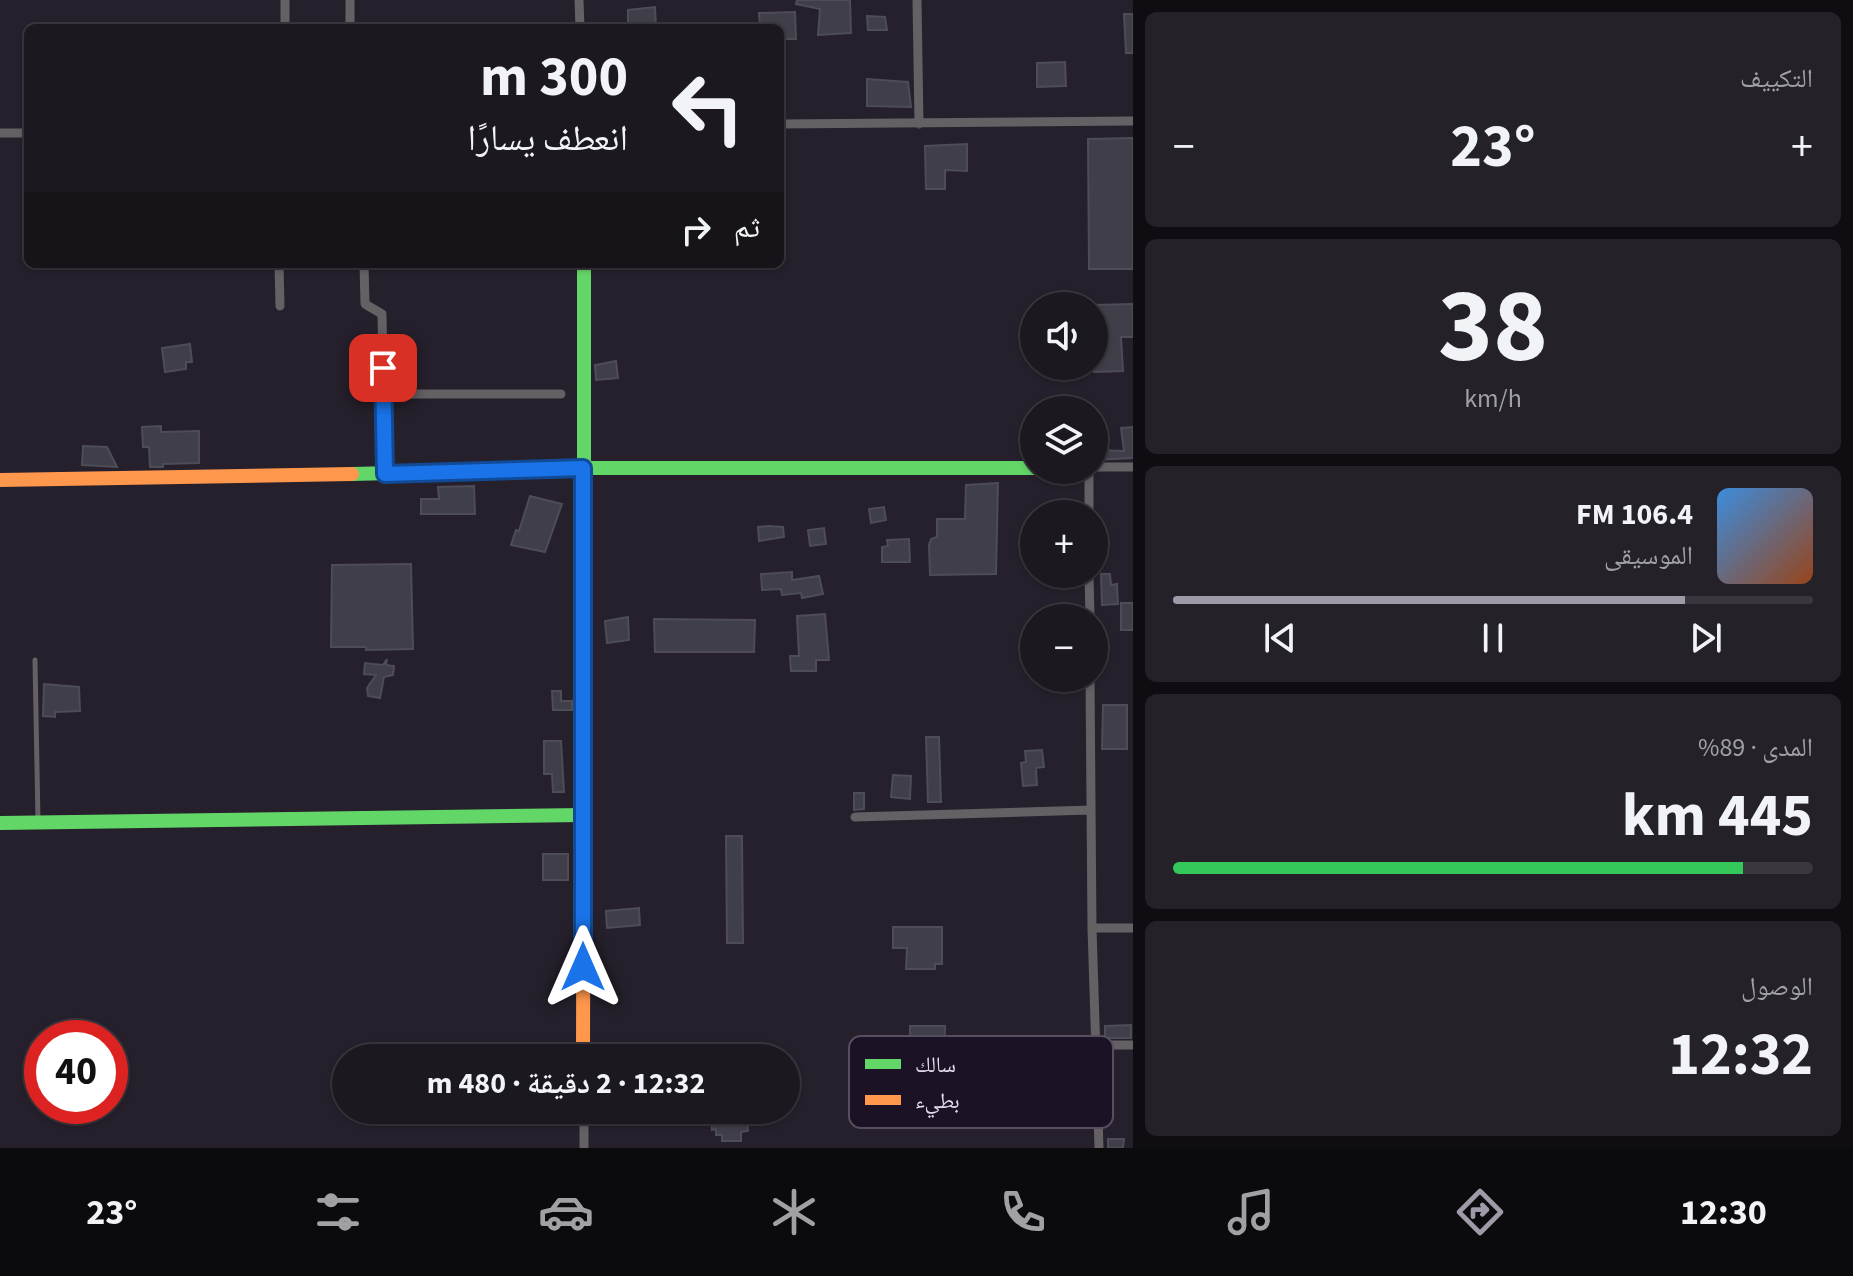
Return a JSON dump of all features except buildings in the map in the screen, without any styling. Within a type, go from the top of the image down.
[{"type":"street","points":[[285,0],[285,24]]},
{"type":"street","points":[[350,0],[350,24]]},
{"type":"street","points":[[579,0],[580,24]]},
{"type":"street","points":[[917,0],[919,124]]},
{"type":"street","points":[[784,124],[1133,121]]},
{"type":"street","points":[[0,133],[24,133]]},
{"type":"street","points":[[279,268],[280,306]]},
{"type":"street","points":[[364,268],[365,304],[382,314],[385,474]]},
{"type":"street","points":[[583,1044],[584,268]]},
{"type":"street","points":[[383,394],[561,394]]},
{"type":"street","points":[[1108,468],[1133,467]]},
{"type":"street","points":[[0,480],[583,468],[1020,468]]},
{"type":"street","points":[[1090,692],[1096,1036]]},
{"type":"street","points":[[855,817],[1091,810]]},
{"type":"street","points":[[0,823],[582,815]]},
{"type":"street","points":[[1092,928],[1133,928]]},
{"type":"street","points":[[584,1124],[584,1148]]},
{"type":"street","points":[[1098,1128],[1099,1148]]},
{"type":"lane","points":[[35,660],[38,822]]},
{"type":"traffic: fast","points":[[584,268],[584,576]]},
{"type":"traffic: fast","points":[[352,474],[583,468],[1020,468]]},
{"type":"traffic: fast","points":[[0,823],[582,815]]},
{"type":"traffic: slow","points":[[0,480],[352,474]]},
{"type":"traffic: slow","points":[[583,1044],[584,576]]},
{"type":"route","points":[[383,368],[385,474],[583,468],[583,967]]}]
